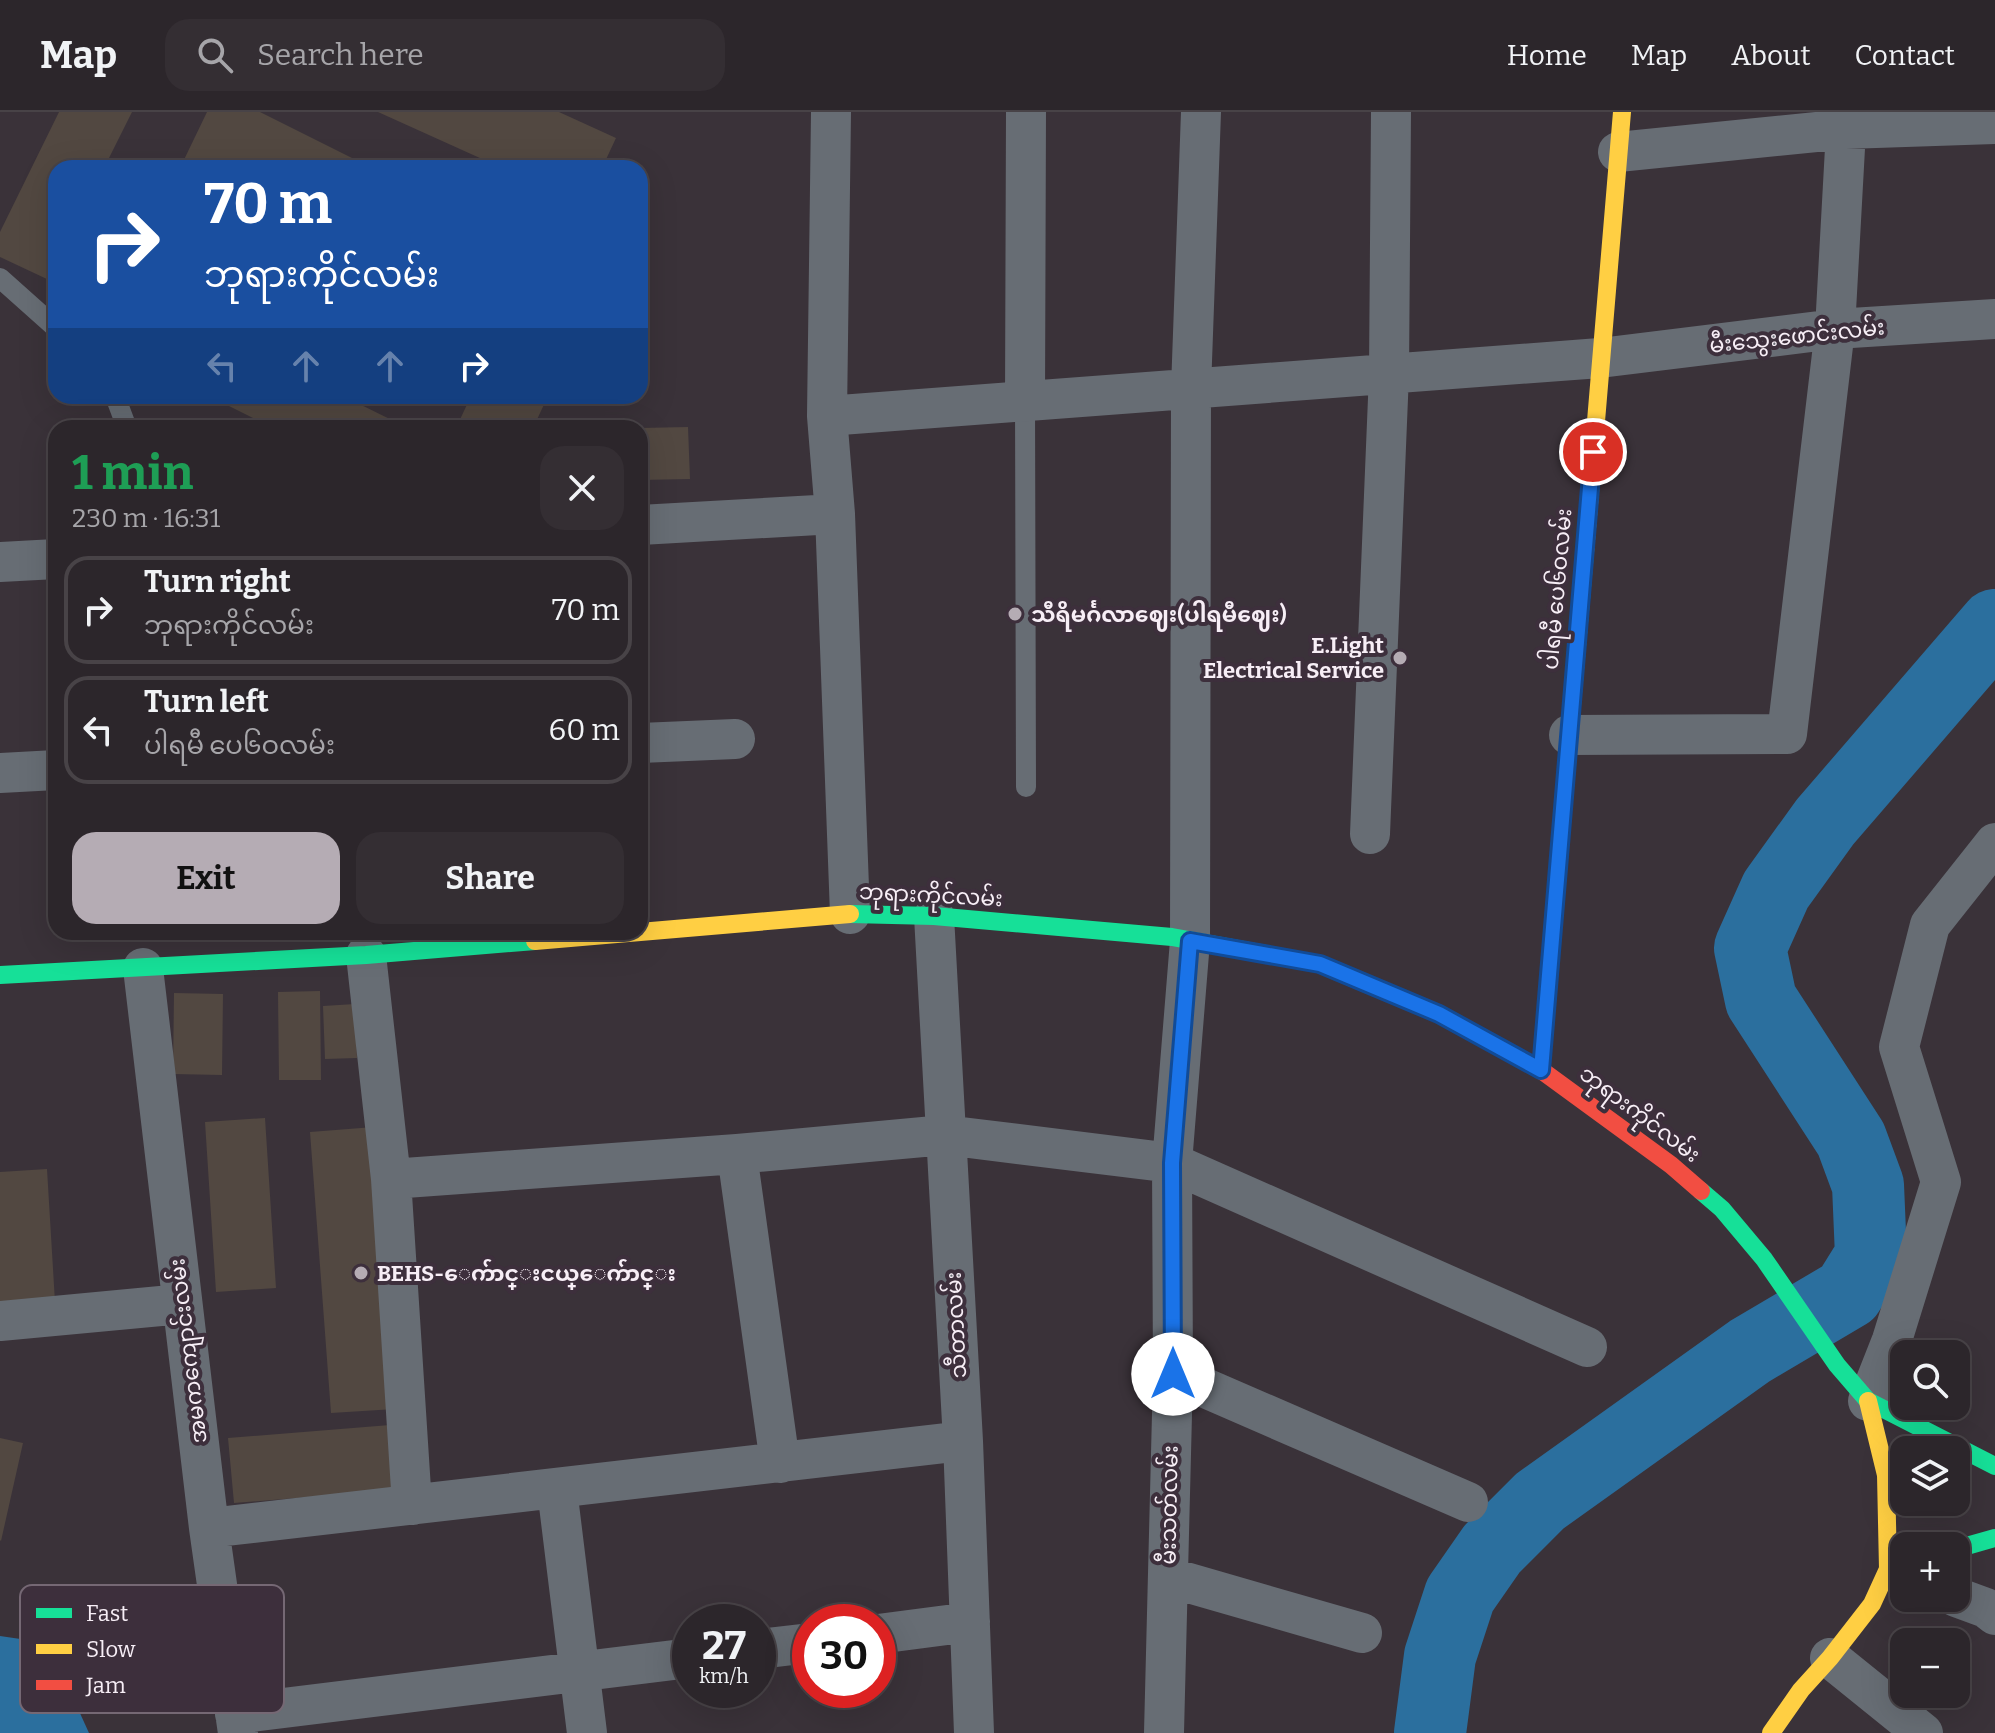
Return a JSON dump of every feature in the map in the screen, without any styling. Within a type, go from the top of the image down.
[{"type":"main road","name":"ပါရမီ ပေ၆ဝလမ်း","points":[[1541,1070],[1622,112]]},
{"type":"main road","name":"ဘုရားကိုင်လမ်း","points":[[648,931],[850,914],[934,916],[1172,937],[1320,964],[1439,1014],[1541,1070],[1681,1174],[1722,1209],[1764,1259],[1837,1365],[1868,1401]]},
{"type":"main road","name":"ဘုရားကိုင်လမ်း","points":[[0,975],[143,968],[241,947],[366,955],[543,940]]},
{"type":"main road","points":[[1868,1401],[1995,1466]]},
{"type":"main road","points":[[1868,1401],[1886,1475],[1894,1532]]},
{"type":"main road","points":[[1970,1545],[1995,1538]]},
{"type":"main road","points":[[1771,1733],[1801,1690],[1890,1581]]},
{"type":"street","points":[[831,112],[827,416],[835,514],[850,914]]},
{"type":"street","points":[[1025,401],[1026,112]]},
{"type":"street","name":"မီးသတ်လမ်း","points":[[1164,1733],[1173,1374],[1172,1163],[1190,941],[1191,389],[1201,112]]},
{"type":"street","points":[[1370,834],[1389,374],[1391,112]]},
{"type":"street","points":[[1618,152],[1846,120],[1995,124]]},
{"type":"street","points":[[1569,735],[1787,734],[1835,329],[1846,120]]},
{"type":"street","name":"မီးသွေးဖောင်းလမ်း","points":[[827,416],[1600,358],[1835,329],[1995,319]]},
{"type":"street","points":[[648,525],[835,514]]},
{"type":"street","points":[[0,562],[48,559]]},
{"type":"street","points":[[648,743],[735,739]]},
{"type":"street","points":[[0,773],[48,770]]},
{"type":"street","points":[[1868,1401],[1892,1340],[1941,1182],[1899,1047],[1930,925],[1995,843]]},
{"type":"street","name":"သီတာလမ်း","points":[[934,916],[963,1441],[974,1733]]},
{"type":"street","points":[[366,955],[391,1179],[412,1505]]},
{"type":"street","name":"အမကကျောင်းလမ်း","points":[[143,968],[217,1585]]},
{"type":"street","points":[[391,1179],[737,1154],[945,1135],[1172,1163],[1587,1347]]},
{"type":"street","points":[[737,1154],[780,1463]]},
{"type":"street","points":[[0,1321],[182,1304]]},
{"type":"street","points":[[1173,1374],[1468,1502]]},
{"type":"street","points":[[209,1528],[963,1441]]},
{"type":"street","points":[[557,1489],[587,1733]]},
{"type":"street","points":[[1168,1577],[1362,1633]]},
{"type":"street","points":[[1970,1602],[1995,1615]]},
{"type":"street","points":[[896,1632],[970,1622]]},
{"type":"street","points":[[1830,1658],[1923,1733]]},
{"type":"street","points":[[236,1724],[672,1660]]},
{"type":"lane","points":[[0,278],[48,321]]},
{"type":"lane","points":[[1025,401],[1026,787]]},
{"type":"water","points":[[0,1636],[20,1639],[20,1713],[80,1713],[89,1733],[0,1733]]},
{"type":"building","points":[[59,112],[132,112],[108,160],[48,160],[48,280],[0,257],[0,232]]},
{"type":"building","points":[[207,112],[260,112],[356,160],[184,160]]},
{"type":"building","points":[[378,112],[559,112],[616,138],[606,160],[484,160]]},
{"type":"building","points":[[225,404],[359,404],[392,420],[257,420]]},
{"type":"building","points":[[467,404],[544,404],[537,420],[460,420]]},
{"type":"building","points":[[688,427],[690,479],[648,480],[648,428]]},
{"type":"building","points":[[320,991],[321,1080],[279,1080],[278,992]]},
{"type":"building","points":[[174,993],[223,994],[222,1075],[173,1074]]},
{"type":"building","points":[[355,1004],[357,1058],[325,1059],[323,1006]]},
{"type":"building","points":[[265,1118],[276,1288],[216,1292],[205,1122]]},
{"type":"building","points":[[374,1127],[395,1409],[331,1413],[310,1132]]},
{"type":"building","points":[[47,1169],[55,1302],[0,1305],[0,1172]]},
{"type":"building","points":[[390,1425],[395,1490],[234,1503],[228,1438]]},
{"type":"building","points":[[0,1438],[23,1443],[1,1541],[0,1540]]},
{"type":"waterway","points":[[1430,1733],[1440,1656],[1460,1595],[1492,1549],[1540,1501],[1750,1351],[1848,1293],[1871,1256],[1868,1185],[1851,1139],[1761,1000],[1750,948],[1776,890],[1825,822],[1995,625]]},
{"type":"traffic: fast","points":[[1541,1070],[1585,552]]},
{"type":"traffic: fast","points":[[850,914],[934,916],[1172,937],[1320,964],[1350,977]]},
{"type":"traffic: fast","points":[[0,975],[366,955],[535,941]]},
{"type":"traffic: fast","points":[[1701,1191],[1722,1209],[1764,1259],[1837,1365],[1868,1401],[1995,1466]]},
{"type":"traffic: fast","points":[[1970,1545],[1995,1538]]},
{"type":"traffic: slow","points":[[1585,552],[1622,112]]},
{"type":"traffic: slow","points":[[648,931],[850,914]]},
{"type":"traffic: slow","points":[[535,941],[547,940]]},
{"type":"traffic: slow","points":[[1771,1733],[1801,1690],[1872,1604],[1888,1569],[1886,1475],[1868,1401]]},
{"type":"traffic: jam","points":[[1350,977],[1439,1014],[1541,1070],[1671,1165],[1701,1191]]},
{"type":"place","name":"သီရိမင်္ဂလာဈေး(ပါရမီဈေး)","points":[[1015,614]]},
{"type":"place","name":"E.Light Electrical Service","points":[[1400,658]]},
{"type":"place","name":"BEHS-ေက်ာင္းငယ္ေက်ာင္း","points":[[361,1273]]},
{"type":"route","points":[[1173,1374],[1172,1163],[1190,941],[1320,964],[1439,1014],[1541,1070],[1593,452]]}]
